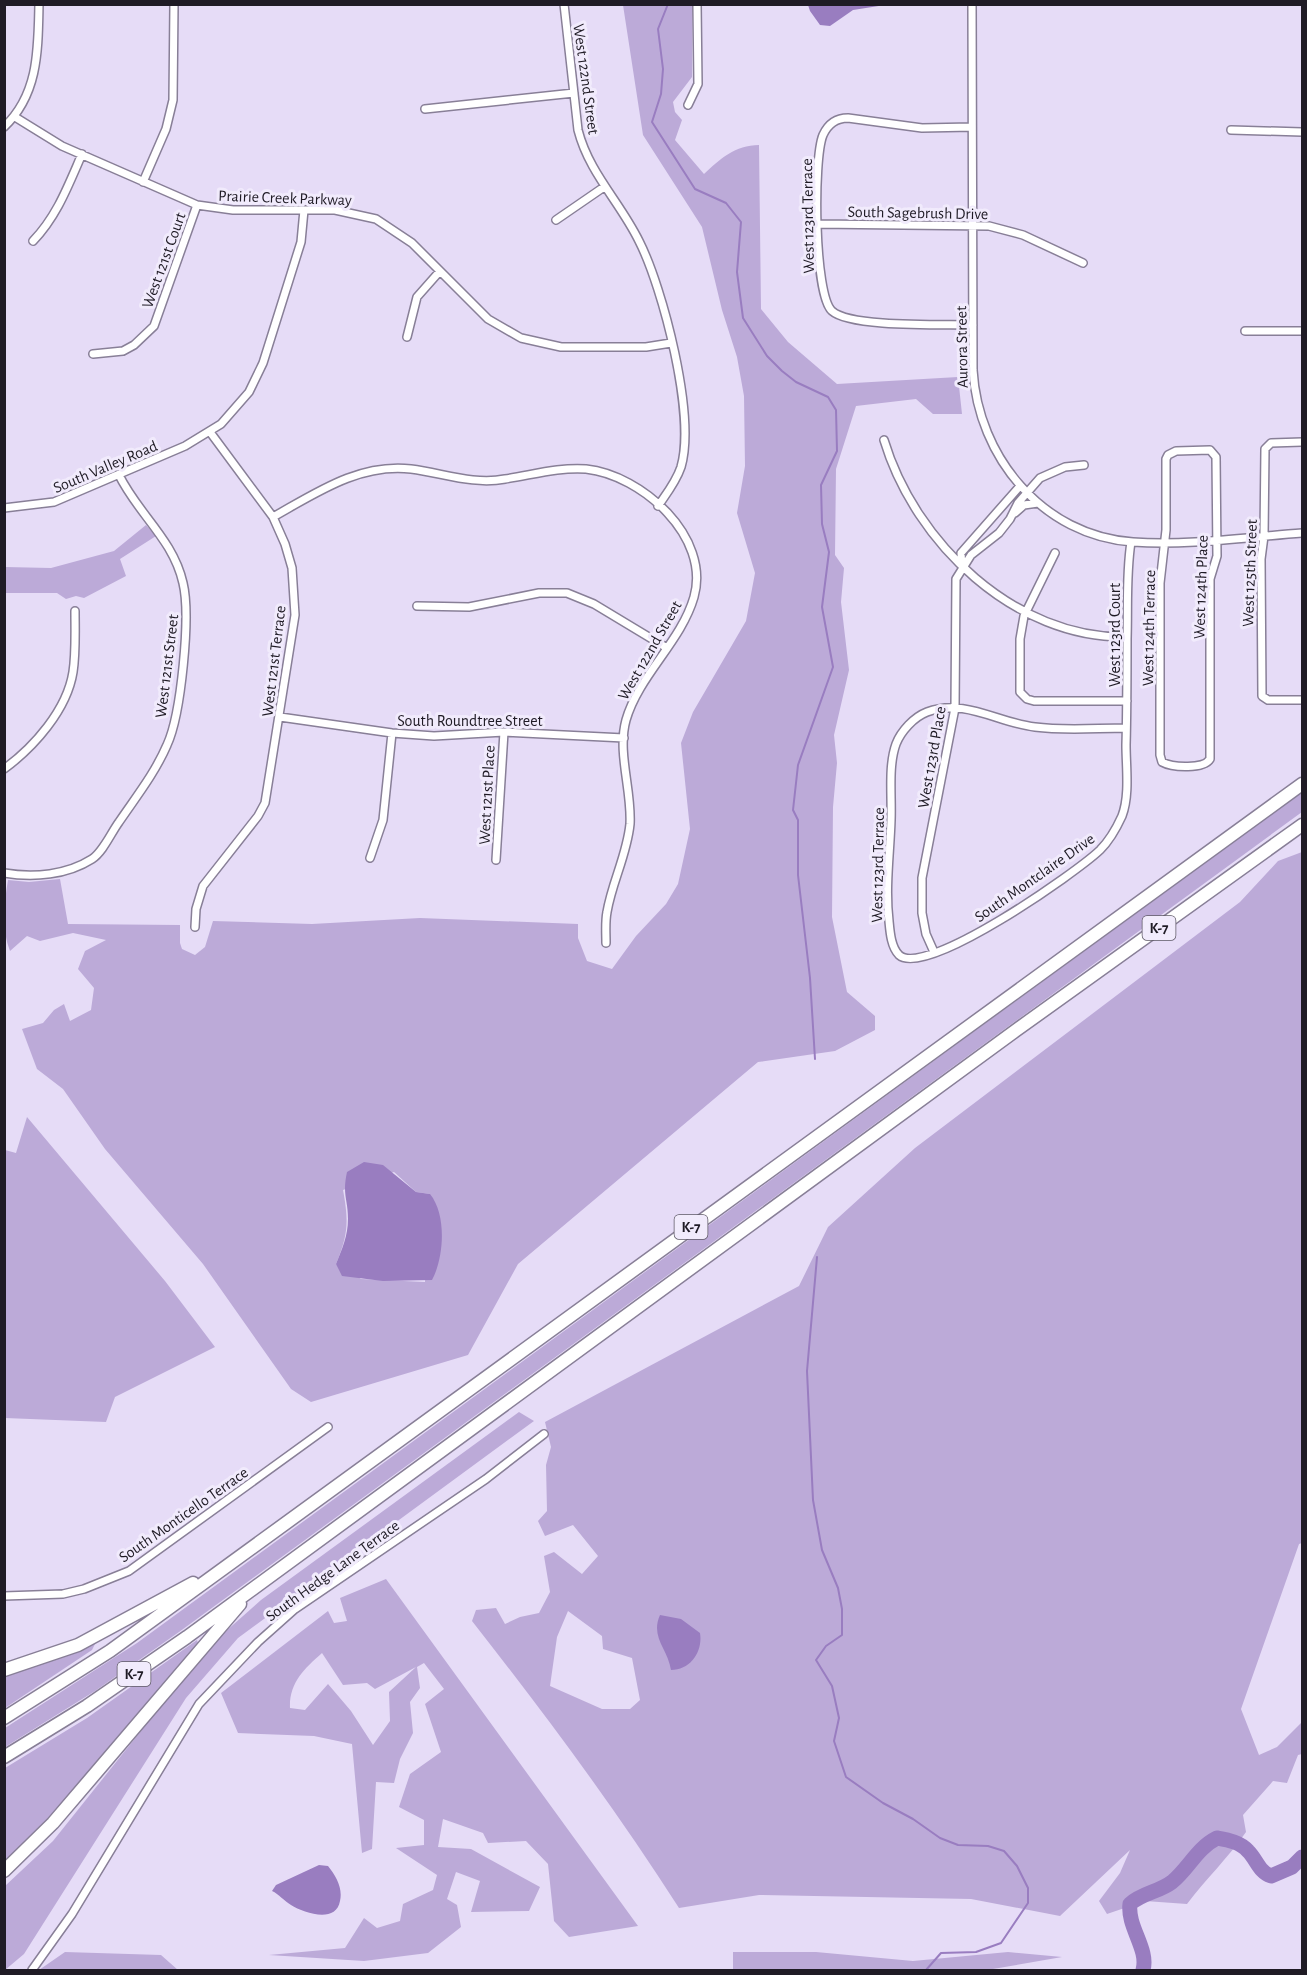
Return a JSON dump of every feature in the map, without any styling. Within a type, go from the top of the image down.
[{"type":"highway","name":"K-7","points":[[4,1718],[110,1651],[1302,784]]},
{"type":"highway","name":"K-7","points":[[4,1757],[131,1676],[1302,825]]},
{"type":"highway","points":[[4,1670],[54,1654],[101,1634],[240,1556]]},
{"type":"highway","points":[[4,1871],[53,1823],[202,1646],[259,1583]]},
{"type":"street","points":[[4,127],[15,117],[34,78],[39,4]]},
{"type":"street","points":[[143,182],[166,129],[173,100],[174,4]]},
{"type":"street","name":"West 122nd Street","points":[[564,4],[574,93],[583,147],[604,187],[622,210],[649,262],[671,343],[683,395],[684,454],[676,479],[658,506],[685,536],[696,569],[694,598],[631,707],[624,738],[630,825],[606,914],[606,944]]},
{"type":"street","points":[[688,105],[698,84],[697,4]]},
{"type":"street","name":"Aurora Street","points":[[972,4],[973,370],[978,408],[994,449],[1023,490],[1038,504],[1074,526],[1131,542],[1302,533]]},
{"type":"street","points":[[425,109],[574,93]]},
{"type":"street","name":"Prairie Creek Parkway","points":[[15,117],[50,140],[198,205],[225,209],[344,211],[376,219],[402,234],[488,319],[509,333],[530,341],[561,346],[646,347],[671,343]]},
{"type":"street","name":"West 123rd Terrace","points":[[972,127],[922,128],[848,118],[831,123],[821,142],[817,183],[823,295],[831,310],[839,316],[866,321],[973,324]]},
{"type":"street","points":[[1231,130],[1302,132]]},
{"type":"street","points":[[33,241],[48,225],[60,206],[82,154]]},
{"type":"street","points":[[555,220],[604,187]]},
{"type":"street","name":"West 121st Court","points":[[93,354],[123,351],[134,345],[154,326],[198,205]]},
{"type":"street","points":[[210,432],[221,424],[249,392],[263,363],[301,242],[304,210]]},
{"type":"street","name":"South Sagebrush Drive","points":[[818,224],[1003,228],[1083,263]]},
{"type":"street","points":[[407,337],[417,297],[440,271]]},
{"type":"street","points":[[1245,331],[1302,331]]},
{"type":"street","name":"South Valley Road","points":[[4,508],[24,508],[54,502],[119,475],[210,432]]},
{"type":"street","name":"West 121st Terrace","points":[[195,927],[196,909],[203,886],[258,816],[265,803],[280,717],[295,599],[287,552],[273,517],[210,432]]},
{"type":"street","points":[[884,440],[895,470],[924,522],[962,566],[989,589],[1027,611],[1078,631],[1108,637],[1127,637]]},
{"type":"street","name":"West 125th Street","points":[[1302,442],[1271,443],[1265,449],[1264,536],[1261,559],[1261,693],[1268,700],[1302,700]]},
{"type":"street","name":"West 124th Place","points":[[1173,452],[1210,450],[1215,454],[1217,556],[1210,579],[1211,754],[1207,764]]},
{"type":"street","name":"West 124th Terrace","points":[[1173,452],[1166,459],[1165,542],[1160,583],[1161,760],[1168,765],[1207,764]]},
{"type":"street","points":[[1023,490],[1052,472],[1084,465]]},
{"type":"street","points":[[273,517],[346,478],[377,470],[399,468],[482,481],[562,469],[587,470],[624,481],[658,506]]},
{"type":"street","name":"West 121st Street","points":[[4,873],[24,876],[50,874],[69,870],[94,858],[153,772],[168,743],[187,629],[184,590],[173,553],[161,533],[133,499],[119,475]]},
{"type":"street","name":"West 123rd Place","points":[[962,566],[978,548],[999,533],[1013,514],[1023,490]]},
{"type":"street","name":"West 123rd Place","points":[[934,952],[926,934],[922,913],[922,878],[955,708],[954,591],[962,566],[961,552],[1023,490]]},
{"type":"street","points":[[1013,514],[1024,505],[1038,504]]},
{"type":"street","name":"West 123rd Court","points":[[1126,729],[1128,573],[1131,542]]},
{"type":"street","points":[[1055,553],[1027,611],[1020,639],[1022,696],[1035,700],[1127,701]]},
{"type":"street","points":[[417,606],[469,607],[539,593],[567,593],[594,604],[667,648]]},
{"type":"street","points":[[4,769],[26,753],[60,707],[73,673],[75,611]]},
{"type":"street","name":"West 123rd Terrace","points":[[934,952],[917,959],[903,957],[897,953],[891,939],[888,907],[893,758],[899,737],[920,715],[940,708],[955,708]]},
{"type":"street","points":[[955,708],[976,710],[1015,724],[1039,728],[1126,729]]},
{"type":"street","name":"South Roundtree Street","points":[[280,717],[392,733],[434,736],[504,732],[624,738]]},
{"type":"street","name":"South Montclaire Drive","points":[[934,952],[966,940],[998,923],[1101,850],[1123,813],[1126,795],[1126,729]]},
{"type":"street","name":"West 121st Place","points":[[496,860],[504,732]]},
{"type":"street","points":[[370,858],[382,820],[392,733]]},
{"type":"street","name":"South Monticello Terrace","points":[[4,1596],[63,1594],[84,1589],[129,1571],[328,1427]]},
{"type":"street","name":"South Hedge Lane Terrace","points":[[32,1971],[72,1914],[200,1704],[258,1642],[295,1610],[486,1479],[544,1434]]},
{"type":"shaded area","points":[[623,5],[692,5],[692,77],[673,102],[675,112],[682,120],[675,140],[704,174],[735,150],[759,145],[761,309],[788,342],[837,384],[958,377],[962,414],[933,414],[916,399],[856,406],[836,469],[835,555],[844,568],[841,602],[849,670],[834,735],[837,763],[833,807],[832,917],[847,992],[875,1016],[875,1030],[835,1051],[758,1062],[518,1264],[468,1355],[311,1402],[291,1389],[203,1264],[105,1149],[63,1089],[37,1069],[22,1029],[43,1023],[54,1010],[64,1004],[70,1021],[91,1010],[94,988],[78,969],[85,951],[106,940],[73,933],[40,941],[27,936],[10,951],[4,925],[8,880],[29,882],[60,879],[68,924],[180,925],[182,949],[195,955],[205,947],[213,921],[312,924],[420,918],[578,924],[578,938],[587,961],[612,969],[636,936],[666,904],[678,884],[690,829],[681,743],[693,712],[746,621],[755,573],[737,513],[745,466],[744,396],[737,357],[722,310],[702,227],[643,135]],"holes":[[[394,1172],[416,1192],[430,1194],[425,1282],[361,1279],[336,1264],[346,1228],[343,1190]]]},
{"type":"shaded area","points":[[808,5],[885,5],[853,10],[830,26],[820,25]]},
{"type":"shaded area","points":[[146,525],[156,536],[120,559],[126,576],[84,598],[76,596],[66,599],[57,593],[5,593],[5,567],[51,568],[114,551]]},
{"type":"shaded area","points":[[1302,792],[1302,812],[179,1632],[95,1691],[5,1747],[5,1728],[137,1643]]},
{"type":"shaded area","points":[[1302,852],[1302,1543],[1299,1544],[1241,1709],[1259,1755],[1277,1747],[1302,1722],[1302,1754],[1298,1755],[1287,1783],[1273,1781],[1243,1815],[1246,1832],[1187,1904],[1145,1901],[1107,1914],[1099,1901],[1120,1873],[1130,1850],[1060,1916],[971,1899],[759,1895],[679,1908],[579,1762],[472,1621],[476,1610],[496,1608],[505,1624],[520,1617],[539,1613],[550,1592],[544,1556],[554,1552],[582,1574],[598,1556],[573,1525],[545,1536],[538,1521],[547,1511],[546,1465],[551,1447],[545,1422],[799,1286],[828,1227],[915,1148],[1240,902],[1278,861]],"holes":[[[568,1611],[602,1636],[603,1649],[632,1658],[640,1700],[630,1709],[602,1709],[550,1686],[557,1637]]]},
{"type":"shaded area","points":[[27,1117],[165,1281],[215,1347],[115,1397],[106,1422],[5,1418],[5,1150],[16,1153]]},
{"type":"shaded area","points":[[364,1162],[383,1165],[416,1192],[430,1194],[439,1213],[442,1237],[439,1260],[432,1280],[383,1281],[342,1276],[336,1264],[348,1225],[345,1192],[347,1172]]},
{"type":"shaded area","points":[[519,1412],[534,1421],[238,1638],[186,1698],[24,1954],[5,1970],[5,1886],[53,1841],[208,1647],[261,1600]]},
{"type":"shaded area","points":[[386,1579],[638,1926],[569,1937],[554,1921],[548,1864],[526,1841],[488,1843],[483,1833],[443,1819],[438,1847],[471,1849],[540,1887],[529,1911],[471,1912],[480,1881],[456,1872],[447,1899],[457,1905],[461,1927],[428,1953],[364,1961],[269,1955],[345,1948],[364,1918],[377,1928],[400,1921],[403,1904],[433,1890],[437,1875],[396,1848],[424,1845],[424,1820],[399,1807],[410,1774],[441,1752],[425,1704],[444,1689],[424,1663],[417,1667],[420,1688],[410,1702],[413,1733],[400,1759],[394,1783],[376,1782],[372,1849],[362,1853],[352,1744],[314,1736],[238,1733],[221,1693],[328,1611],[334,1623],[347,1621],[340,1598]],"holes":[[[322,1653],[343,1685],[367,1683],[375,1689],[416,1667],[389,1692],[390,1721],[373,1745],[351,1711],[328,1684],[305,1710],[290,1708],[292,1691],[299,1677]]]},
{"type":"shaded area","points":[[660,1615],[681,1619],[700,1633],[700,1646],[697,1653],[684,1667],[671,1670],[658,1637],[657,1623]]},
{"type":"shaded area","points":[[197,1640],[198,1643],[68,1798],[5,1865],[5,1768],[87,1718]]},
{"type":"shaded area","points":[[96,1642],[92,1650],[5,1708],[5,1675],[57,1659]]},
{"type":"shaded area","points":[[319,1865],[328,1866],[340,1887],[340,1901],[332,1912],[319,1915],[304,1911],[291,1905],[272,1891],[276,1885]]},
{"type":"shaded area","points":[[65,1952],[161,1955],[178,1970],[39,1970]]},
{"type":"shaded area","points":[[733,1952],[816,1952],[913,1961],[1008,1952],[1062,1957],[987,1970],[733,1970]]},
{"type":"waterway","points":[[668,4],[658,29],[663,69],[661,94],[652,122],[695,189],[726,203],[741,222],[737,272],[743,318],[767,356],[796,382],[828,397],[836,410],[837,451],[821,485],[822,524],[829,552],[822,607],[833,667],[798,765],[793,810],[798,820],[798,875],[810,978],[815,1059]]},
{"type":"waterway","points":[[817,1257],[807,1371],[813,1500],[822,1550],[838,1588],[842,1609],[842,1635],[826,1646],[816,1660],[832,1686],[839,1718],[834,1741],[846,1777],[940,1838],[958,1845],[988,1846],[1004,1851],[1017,1866],[1028,1888],[1028,1903],[1001,1943],[976,1952],[941,1953],[926,1970]]},
{"type":"waterway","points":[[1143,1970],[1143,1954],[1132,1921],[1130,1904],[1172,1882],[1210,1842],[1217,1838],[1241,1845],[1264,1872],[1271,1876],[1292,1867],[1302,1857]]}]
